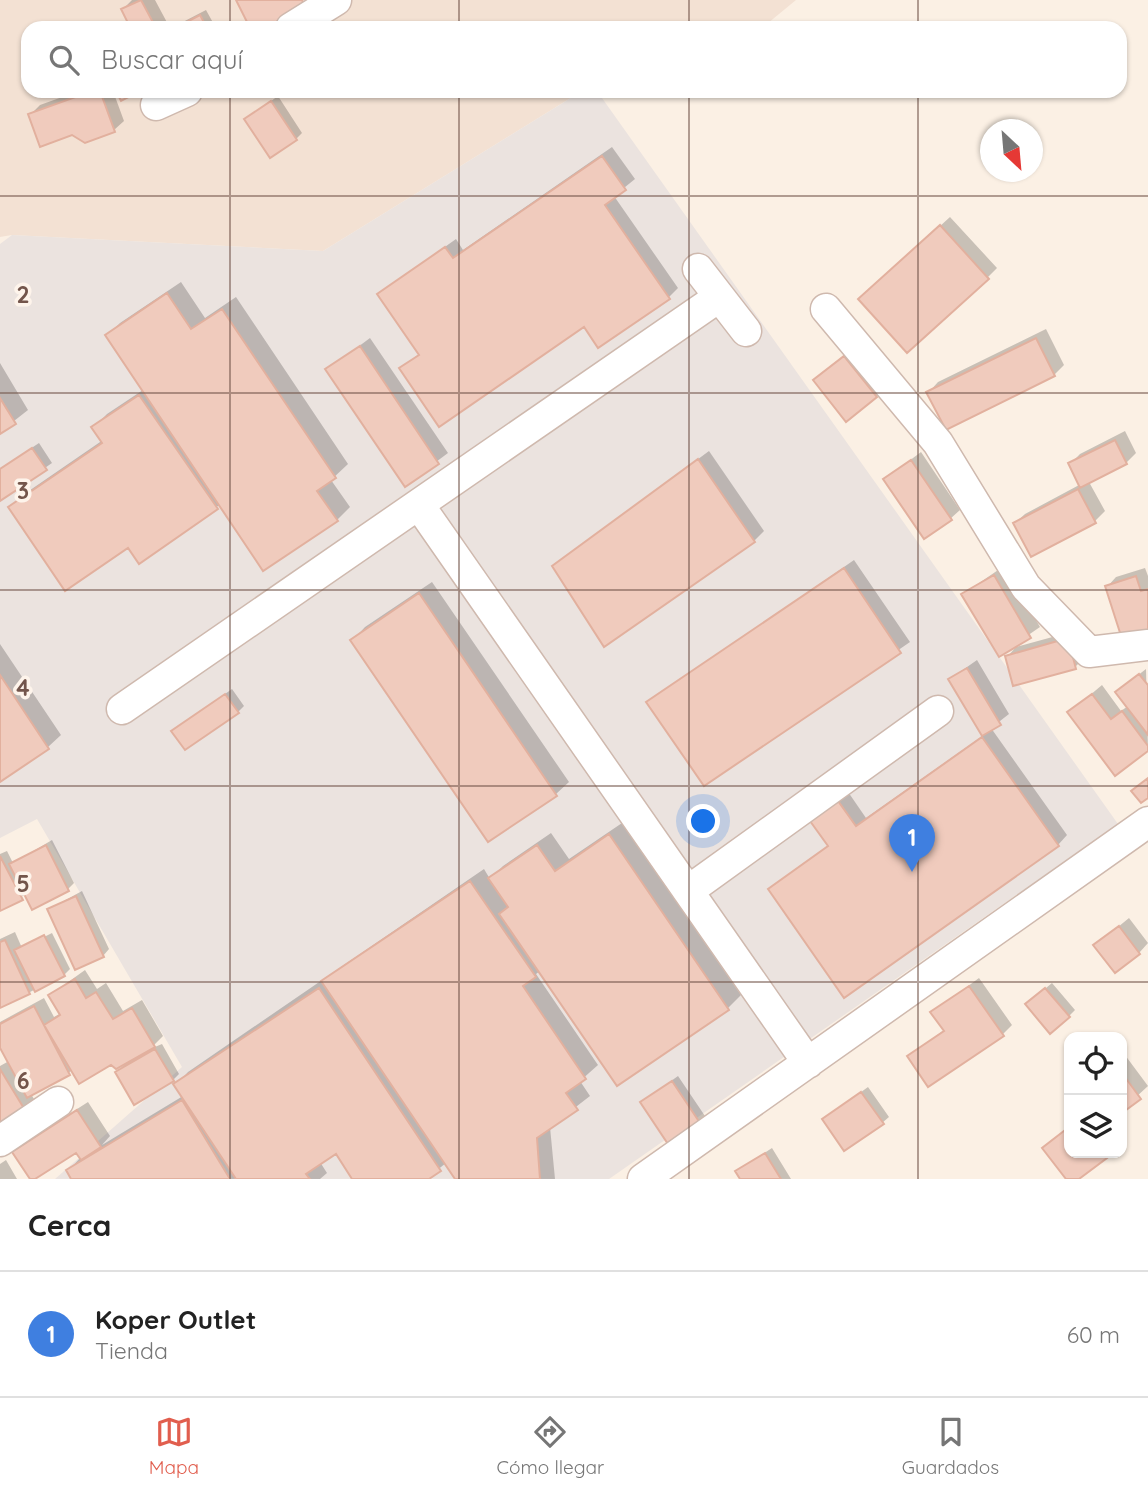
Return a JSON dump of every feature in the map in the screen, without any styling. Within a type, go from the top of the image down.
[{"type":"street","points":[[302,21],[336,0]]},
{"type":"street","points":[[156,105],[172,98]]},
{"type":"street","points":[[698,269],[746,331]]},
{"type":"street","points":[[122,709],[719,297]]},
{"type":"street","points":[[826,309],[890,389],[938,443],[1026,587],[1089,652],[1148,645]]},
{"type":"street","points":[[419,505],[808,1063]]},
{"type":"street","points":[[688,891],[938,710]]},
{"type":"street","points":[[643,1179],[1148,822]]},
{"type":"street","points":[[0,1141],[58,1102]]},
{"type":"shaded area","points":[[0,0],[796,0],[770,21],[21,21],[21,98],[571,98],[323,251],[12,235],[0,237]]},
{"type":"shaded area","points":[[571,98],[602,98],[1118,824],[609,1179],[55,1179],[182,1067],[37,819],[0,838],[0,244],[12,235],[323,251]]},
{"type":"building","points":[[141,0],[152,21],[127,21],[121,9]]},
{"type":"building","points":[[236,0],[302,0],[306,8],[279,21],[246,21]]},
{"type":"building","points":[[200,15],[203,21],[188,21]]},
{"type":"building","points":[[73,98],[103,98],[115,132],[85,143],[72,135],[40,147],[28,114]]},
{"type":"building","points":[[271,101],[297,140],[270,158],[244,119]]},
{"type":"building","points":[[602,156],[626,190],[605,205],[670,299],[598,348],[584,327],[439,427],[399,368],[419,355],[377,294],[445,247],[453,258]]},
{"type":"building","points":[[940,225],[989,279],[907,353],[858,299]]},
{"type":"building","points":[[167,293],[191,329],[222,309],[336,478],[317,491],[338,521],[263,571],[105,335]]},
{"type":"building","points":[[1036,338],[1055,376],[946,430],[926,392]]},
{"type":"building","points":[[360,346],[439,464],[405,487],[325,369]]},
{"type":"building","points":[[844,356],[877,397],[846,422],[813,380]]},
{"type":"building","points":[[139,395],[218,509],[139,564],[128,548],[65,591],[8,507],[102,443],[91,427]]},
{"type":"building","points":[[0,398],[16,424],[0,434]]},
{"type":"building","points":[[1115,440],[1127,464],[1080,488],[1068,463]]},
{"type":"building","points":[[32,448],[47,470],[0,501],[0,469]]},
{"type":"building","points":[[698,459],[755,542],[604,647],[552,566]]},
{"type":"building","points":[[911,460],[952,520],[924,539],[883,479]]},
{"type":"building","points":[[1078,489],[1096,523],[1031,557],[1013,523]]},
{"type":"building","points":[[844,568],[901,653],[704,786],[646,702]]},
{"type":"building","points":[[994,575],[1031,638],[999,657],[961,594]]},
{"type":"building","points":[[1136,576],[1141,591],[1148,589],[1148,634],[1123,642],[1105,586]]},
{"type":"building","points":[[419,593],[557,796],[488,842],[350,640]]},
{"type":"building","points":[[1068,638],[1076,669],[1013,686],[1005,656]]},
{"type":"building","points":[[967,668],[1001,725],[982,736],[948,679]]},
{"type":"building","points":[[1139,674],[1148,685],[1148,735],[1115,692]]},
{"type":"building","points":[[0,675],[49,749],[0,782]]},
{"type":"building","points":[[225,694],[239,713],[185,750],[171,731]]},
{"type":"building","points":[[1092,694],[1111,719],[1122,711],[1148,746],[1148,751],[1115,776],[1067,712]]},
{"type":"building","points":[[982,737],[1059,846],[844,998],[768,889],[828,846],[805,814],[833,794],[856,826]]},
{"type":"building","points":[[1148,778],[1148,798],[1141,803],[1131,791]]},
{"type":"building","points":[[609,834],[729,1010],[617,1086],[499,914],[508,907],[488,878],[537,845],[555,871]]},
{"type":"building","points":[[46,845],[69,891],[32,910],[9,864]]},
{"type":"building","points":[[0,856],[23,900],[0,911]]},
{"type":"building","points":[[470,881],[536,977],[523,986],[586,1079],[566,1093],[578,1110],[537,1138],[540,1179],[455,1179],[321,981]]},
{"type":"building","points":[[76,896],[104,957],[75,970],[47,909]]},
{"type":"building","points":[[1119,926],[1140,954],[1115,973],[1093,945]]},
{"type":"building","points":[[44,935],[65,976],[35,992],[14,950]]},
{"type":"building","points":[[5,940],[30,994],[0,1008],[0,942]]},
{"type":"building","points":[[75,979],[86,998],[96,992],[113,1019],[132,1008],[155,1047],[116,1069],[111,1065],[79,1084],[44,1025],[60,1015],[48,995]]},
{"type":"building","points":[[969,986],[1004,1036],[928,1087],[907,1056],[944,1031],[930,1012]]},
{"type":"building","points":[[319,988],[441,1171],[429,1179],[352,1179],[336,1154],[306,1174],[310,1179],[236,1179],[173,1084]]},
{"type":"building","points":[[1045,988],[1070,1017],[1050,1034],[1025,1004]]},
{"type":"building","points":[[34,1006],[70,1075],[27,1098],[0,1048],[0,1024]]},
{"type":"building","points":[[155,1049],[174,1081],[134,1105],[115,1072]]},
{"type":"building","points":[[0,1069],[28,1115],[0,1132]]},
{"type":"building","points":[[1127,1080],[1141,1099],[1127,1109]]},
{"type":"building","points":[[672,1081],[700,1123],[668,1144],[640,1102]]},
{"type":"building","points":[[861,1092],[884,1124],[844,1151],[822,1119]]},
{"type":"building","points":[[182,1100],[230,1179],[71,1179],[66,1170]]},
{"type":"building","points":[[77,1110],[101,1147],[81,1160],[76,1153],[35,1179],[30,1179],[12,1152]]},
{"type":"building","points":[[1064,1131],[1064,1158],[1107,1158],[1079,1179],[1066,1179],[1042,1148]]},
{"type":"building","points":[[765,1153],[781,1179],[740,1179],[735,1171]]},
{"type":"place","name":"Koper Outlet","points":[[912,872]]}]
